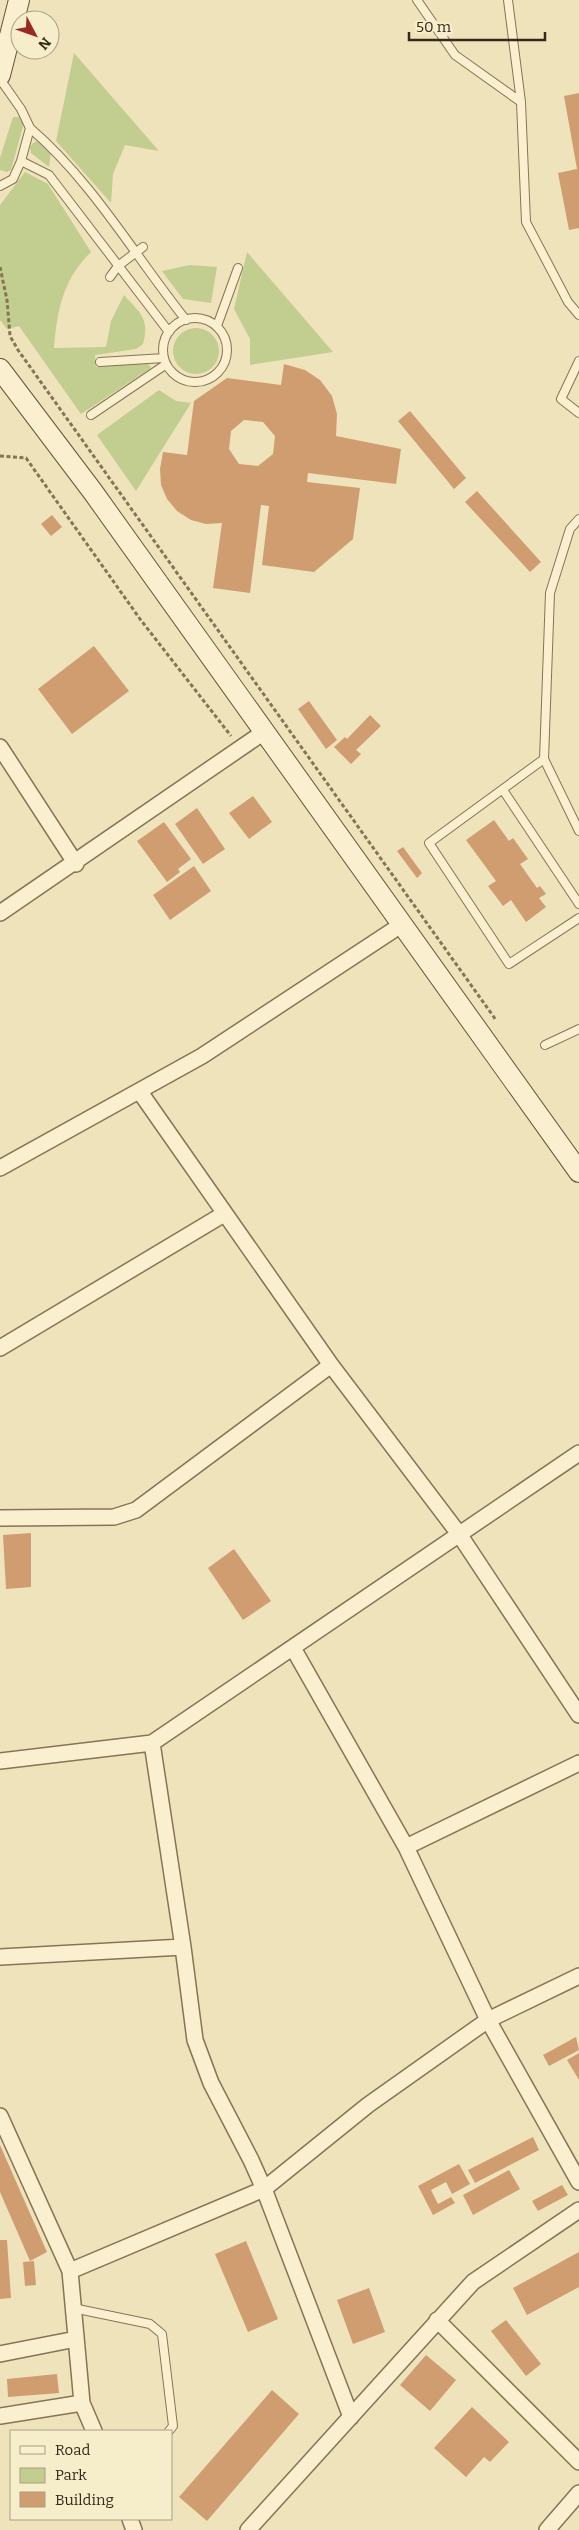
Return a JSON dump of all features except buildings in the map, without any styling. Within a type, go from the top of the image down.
[{"type":"street","points":[[0,75],[19,0]]},
{"type":"street","points":[[0,368],[93,492],[579,1172]]},
{"type":"street","points":[[0,914],[76,864],[264,732]]},
{"type":"street","points":[[0,747],[76,864]]},
{"type":"street","points":[[0,1168],[202,1056],[401,924]]},
{"type":"street","points":[[140,1092],[331,1364],[459,1534],[579,1715]]},
{"type":"street","points":[[0,1348],[224,1214]]},
{"type":"street","points":[[0,1518],[114,1517],[136,1510],[331,1364]]},
{"type":"street","points":[[0,1761],[152,1743],[579,1453]]},
{"type":"street","points":[[293,1648],[406,1847],[488,2020],[579,2182]]},
{"type":"street","points":[[152,1743],[195,2040],[211,2084],[264,2189],[351,2417]]},
{"type":"street","points":[[406,1847],[579,1763]]},
{"type":"street","points":[[0,1957],[183,1947]]},
{"type":"street","points":[[70,2271],[264,2189],[368,2106],[488,2020],[579,1976]]},
{"type":"street","points":[[0,2116],[70,2271],[82,2403],[94,2430]]},
{"type":"street","points":[[248,2530],[472,2282],[579,2210]]},
{"type":"street","points":[[437,2320],[579,2462]]},
{"type":"street","points":[[0,2354],[76,2339]]},
{"type":"street","points":[[0,2416],[82,2403]]},
{"type":"street","points":[[548,2530],[579,2493]]},
{"type":"lane","points":[[417,0],[454,55],[521,102]]},
{"type":"lane","points":[[508,0],[521,102],[526,222],[568,302],[579,315]]},
{"type":"lane","points":[[0,80],[21,109],[30,128],[55,149],[186,320]]},
{"type":"lane","points":[[0,186],[13,179],[21,161],[30,128]]},
{"type":"lane","points":[[21,161],[50,175],[167,329],[165,362],[173,374],[190,382],[199,382],[216,375],[222,368],[227,351],[226,342],[217,326],[201,318],[186,320],[167,329]]},
{"type":"lane","points":[[110,277],[118,266],[143,247]]},
{"type":"lane","points":[[217,326],[238,268]]},
{"type":"lane","points":[[579,361],[561,399],[579,413]]},
{"type":"lane","points":[[100,362],[165,362]]},
{"type":"lane","points":[[91,415],[165,362]]},
{"type":"lane","points":[[579,519],[570,529],[550,593],[544,759],[579,831]]},
{"type":"lane","points":[[544,759],[429,843],[509,964],[579,918]]},
{"type":"lane","points":[[503,790],[579,904]]},
{"type":"lane","points":[[545,1045],[579,1029]]},
{"type":"lane","points":[[73,2308],[150,2324],[162,2334],[173,2426],[170,2430]]},
{"type":"path","points":[[0,267],[7,300],[10,336],[18,350],[499,1025]]},
{"type":"path","points":[[0,456],[26,458],[140,619],[241,748]]},
{"type":"green space","points":[[74,53],[159,151],[125,145],[113,174],[111,203],[56,141]]},
{"type":"green space","points":[[13,117],[19,117],[24,123],[11,170],[7,172],[0,170],[0,158]]},
{"type":"green space","points":[[39,140],[51,152],[49,167],[31,153],[30,147]]},
{"type":"green space","points":[[25,172],[48,184],[91,252],[74,273],[63,296],[57,321],[54,348],[106,347],[111,321],[124,295],[142,316],[144,322],[145,335],[143,344],[136,349],[95,355],[96,367],[147,362],[151,368],[81,414],[19,326],[7,329],[0,320],[0,205]]},
{"type":"green space","points":[[247,252],[333,352],[250,365],[250,339],[234,309]]},
{"type":"green space","points":[[190,265],[217,267],[211,303],[183,299],[162,271]]},
{"type":"green space","points":[[191,328],[201,328],[215,338],[219,351],[215,364],[209,370],[201,374],[191,374],[177,364],[173,356],[173,346],[183,332]]},
{"type":"green space","points":[[159,390],[176,401],[191,403],[136,491],[97,435]]}]
